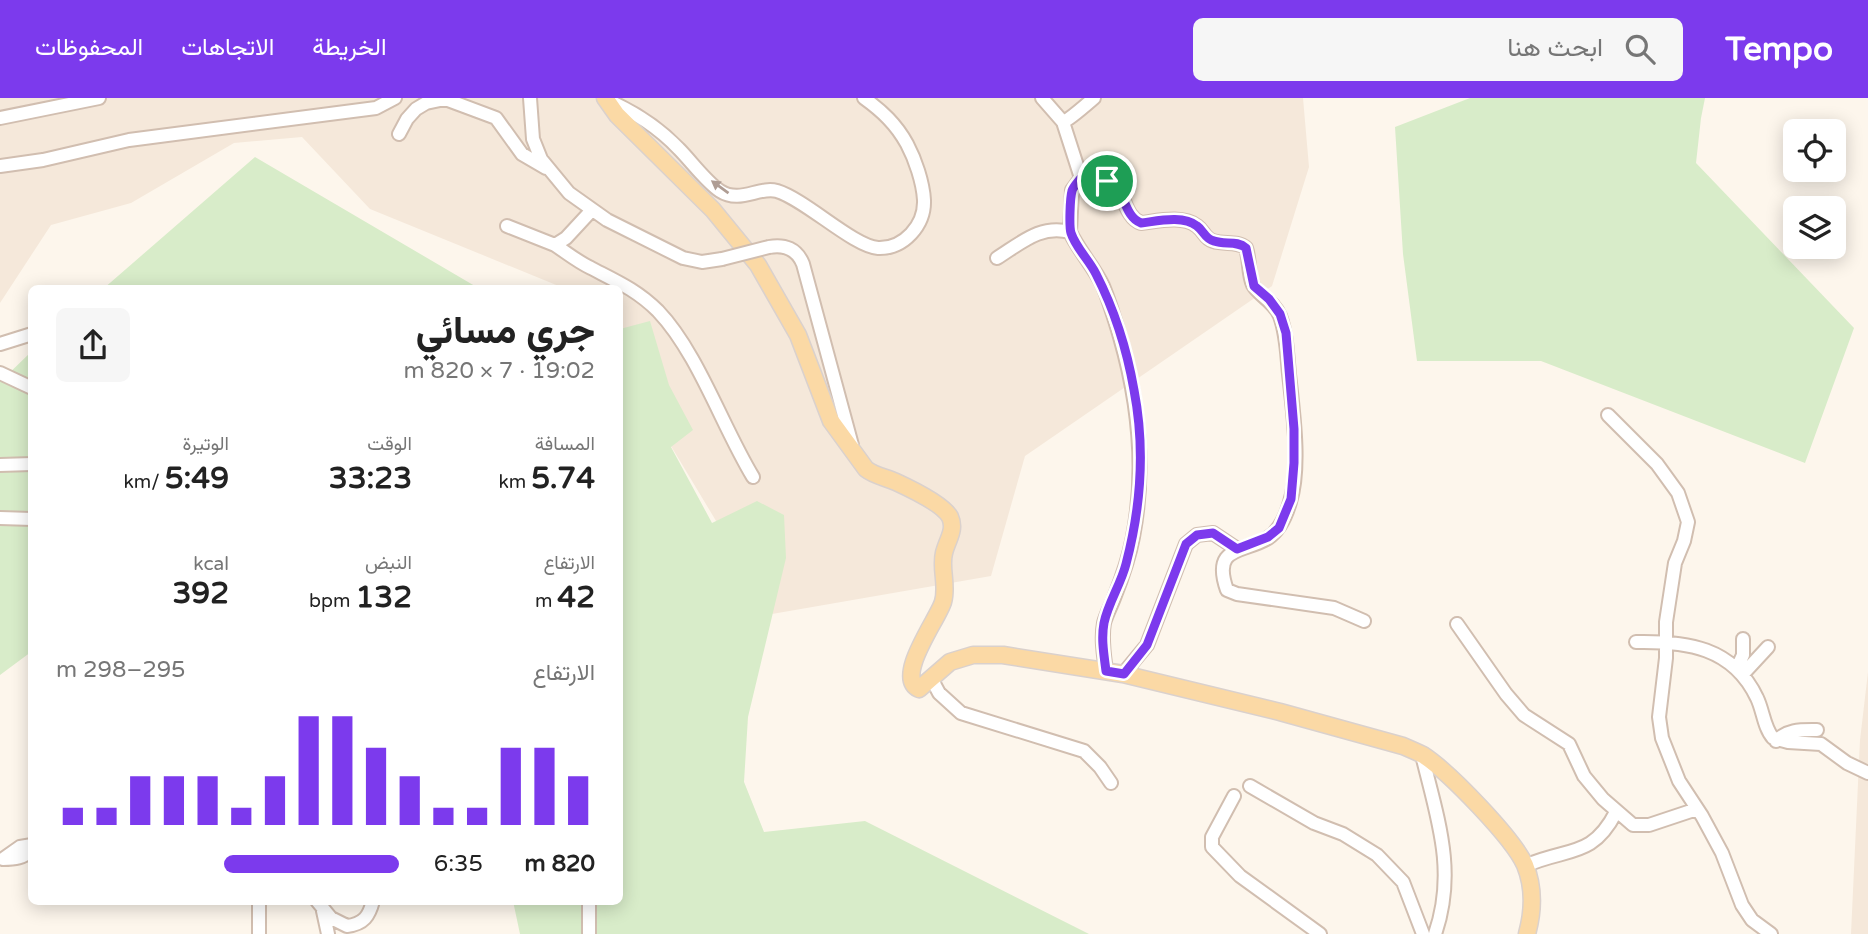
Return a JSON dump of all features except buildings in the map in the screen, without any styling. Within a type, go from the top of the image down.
[{"type":"main road","points":[[605,98],[617,115],[713,209],[758,265],[798,335],[831,421],[854,452],[872,473],[896,482],[937,505],[946,511],[951,519],[951,534],[944,553],[946,586],[943,601],[913,664],[912,684],[915,687],[919,689],[925,686],[950,662],[973,655],[1003,655],[1124,674],[1404,746],[1422,755],[1449,775],[1516,849],[1531,884],[1531,922],[1527,934]]},
{"type":"street","points":[[0,118],[99,98]]},
{"type":"street","points":[[0,166],[43,160],[129,140],[376,108],[395,98]]},
{"type":"street","points":[[530,98],[533,139],[541,159],[569,193],[591,211],[683,258],[702,262],[776,246],[789,248],[800,256],[854,452]]},
{"type":"street","points":[[605,98],[657,129],[719,191],[737,196],[773,190],[866,245],[889,247],[901,243],[911,234],[924,207],[924,198],[908,144],[891,120],[864,98]]},
{"type":"street","points":[[1042,98],[1063,122],[1081,178]]},
{"type":"street","points":[[1063,122],[1068,121],[1076,111],[1094,98]]},
{"type":"street","points":[[399,134],[416,109],[426,103],[446,99],[496,118],[522,154],[547,168]]},
{"type":"street","points":[[1106,671],[1103,639],[1105,621],[1126,567],[1133,537],[1141,450],[1135,393],[1112,312],[1091,264],[1070,232],[1072,190],[1081,178],[1095,176],[1117,187],[1135,221],[1141,223],[1184,220],[1199,227],[1212,241],[1242,244],[1246,248],[1254,286],[1269,299],[1280,314],[1286,333],[1294,429],[1291,499],[1279,528],[1268,537],[1237,549],[1227,558],[1223,571],[1227,590],[1237,594],[1334,608],[1364,621]]},
{"type":"street","points":[[555,245],[566,238],[591,211]]},
{"type":"street","points":[[507,226],[555,245],[588,267],[629,287],[658,311],[678,337],[753,477]]},
{"type":"street","points":[[998,258],[1044,231],[1055,228],[1070,232]]},
{"type":"street","points":[[0,344],[28,335]]},
{"type":"street","points":[[0,373],[28,386]]},
{"type":"street","points":[[1608,415],[1657,464],[1678,493],[1688,522],[1670,585],[1659,717],[1662,738],[1679,781],[1729,867],[1742,905],[1752,920],[1772,934]]},
{"type":"street","points":[[0,465],[28,464]]},
{"type":"street","points":[[0,518],[28,519]]},
{"type":"street","points":[[1124,674],[1147,645],[1186,544],[1197,535],[1213,533],[1237,549]]},
{"type":"street","points":[[1457,624],[1506,695],[1524,715],[1569,744],[1584,776],[1616,812],[1633,825],[1641,827],[1697,809]]},
{"type":"street","points":[[1740,671],[1743,639]]},
{"type":"street","points":[[1636,642],[1667,643],[1709,651],[1740,671],[1760,703],[1769,734],[1776,741],[1821,744],[1847,764],[1868,773]]},
{"type":"street","points":[[1740,671],[1768,647]]},
{"type":"street","points":[[932,678],[939,693],[961,713],[1084,751],[1100,766],[1111,783]]},
{"type":"street","points":[[1776,741],[1782,734],[1791,731],[1817,730]]},
{"type":"street","points":[[1422,755],[1439,825],[1446,870],[1444,904],[1435,934]]},
{"type":"street","points":[[1250,786],[1314,823],[1343,834],[1377,855],[1402,882],[1423,934]]},
{"type":"street","points":[[1234,796],[1212,837],[1212,847],[1240,876],[1321,934]]},
{"type":"street","points":[[1525,866],[1543,858],[1586,847],[1604,831],[1616,812]]},
{"type":"street","points":[[2,858],[20,847],[28,847]]},
{"type":"street","points":[[259,905],[259,934]]},
{"type":"street","points":[[320,906],[337,922],[353,925],[363,922],[372,905]]},
{"type":"street","points":[[589,905],[589,934]]},
{"type":"street","points":[[320,906],[328,934]]},
{"type":"shaded area","points":[[0,98],[1303,98],[1309,167],[1272,286],[1025,456],[991,576],[772,614],[671,446],[623,342],[623,285],[556,285],[370,209],[302,137],[234,143],[131,203],[51,225],[0,303]]},
{"type":"shaded area","points":[[1868,672],[1868,934],[1851,934],[1860,740]]},
{"type":"green space","points":[[1470,98],[1705,98],[1696,163],[1783,254],[1783,259],[1788,259],[1854,328],[1805,463],[1541,361],[1417,361],[1403,254],[1395,127]]},
{"type":"green space","points":[[255,157],[473,285],[108,285]]},
{"type":"green space","points":[[650,321],[669,385],[693,430],[671,447],[712,523],[757,501],[784,515],[786,558],[748,717],[744,782],[764,832],[865,821],[1089,934],[520,934],[514,905],[623,905],[623,328]]},
{"type":"green space","points":[[28,355],[28,654],[0,675],[0,382]]},
{"type":"route","points":[[1095,176],[1107,181],[1117,187],[1135,221],[1141,223],[1184,220],[1199,227],[1212,241],[1242,244],[1246,248],[1254,286],[1269,299],[1280,314],[1286,333],[1294,429],[1291,499],[1279,528],[1258,542],[1237,549],[1213,533],[1197,535],[1186,544],[1147,645],[1124,674],[1106,671],[1103,639],[1105,621],[1126,567],[1133,537],[1141,450],[1138,416],[1129,365],[1104,289],[1070,232],[1072,190],[1081,178],[1095,176]]}]
